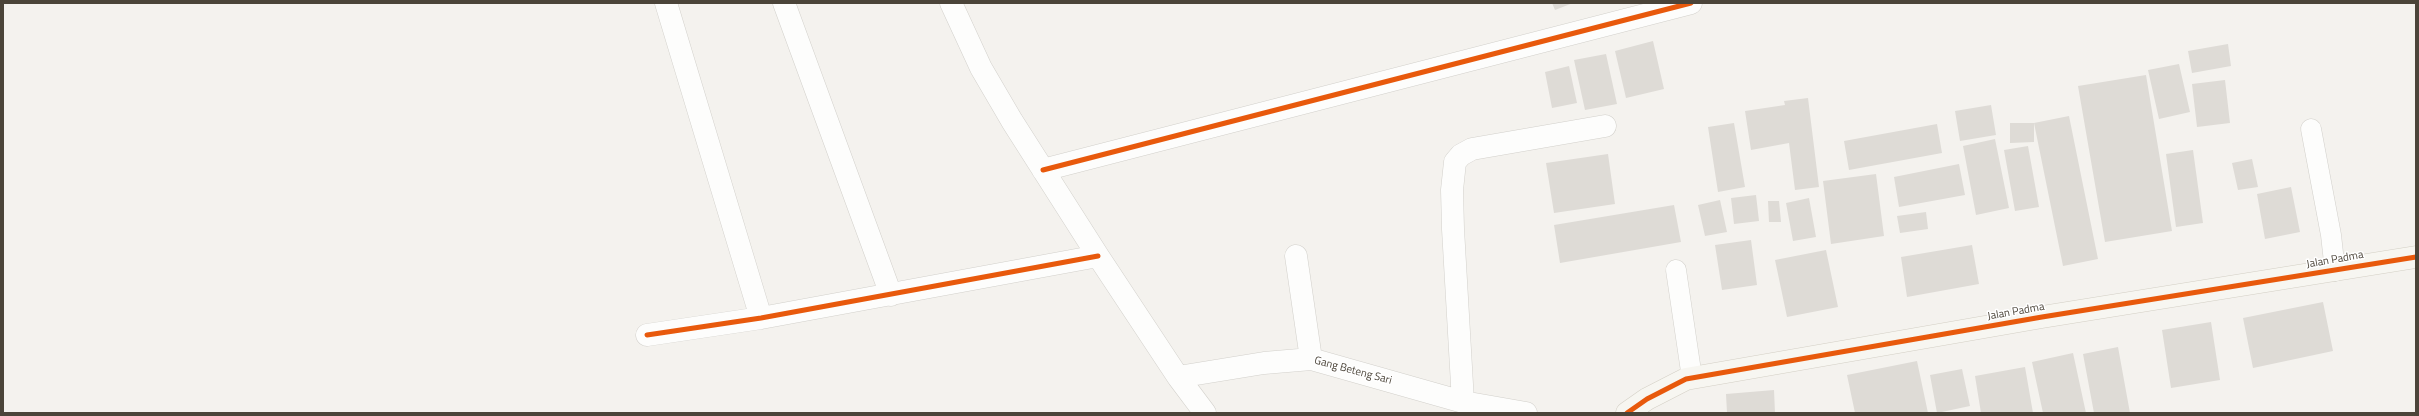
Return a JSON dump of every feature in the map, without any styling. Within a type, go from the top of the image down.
[{"type":"street","points":[[666,3],[761,318]]},
{"type":"street","points":[[784,3],[891,295]]},
{"type":"street","points":[[951,3],[981,68],[1043,170],[1178,377],[1205,413]]},
{"type":"street","points":[[1043,170],[1691,3]]},
{"type":"street","points":[[1463,402],[1453,221],[1452,179],[1454,162],[1461,155],[1472,149],[1605,126]]},
{"type":"street","points":[[647,335],[761,318],[1098,256]]},
{"type":"street","points":[[1296,256],[1311,359]]},
{"type":"street","name":"Jalan Padma","points":[[1627,413],[1648,399],[1692,378],[2042,317],[2416,257]]},
{"type":"street","name":"Gang Beteng Sari","points":[[1178,377],[1264,363],[1311,359],[1463,402],[1526,413]]},
{"type":"lane","points":[[2311,129],[2331,235],[2335,271]]},
{"type":"lane","points":[[1676,270],[1692,378]]},
{"type":"building","points":[[1552,3],[1573,3],[1555,10]]},
{"type":"building","points":[[1653,41],[1664,89],[1626,98],[1615,51]]},
{"type":"building","points":[[2228,44],[2231,66],[2192,73],[2188,51]]},
{"type":"building","points":[[1606,54],[1617,104],[1585,110],[1574,60]]},
{"type":"building","points":[[2179,64],[2190,112],[2159,119],[2148,70]]},
{"type":"building","points":[[1569,66],[1577,103],[1552,108],[1545,72]]},
{"type":"building","points":[[2146,75],[2172,231],[2105,242],[2078,86]]},
{"type":"building","points":[[2225,80],[2230,123],[2197,127],[2192,84]]},
{"type":"building","points":[[1808,98],[1819,187],[1795,190],[1789,143],[1751,150],[1745,111],[1785,105],[1784,101]]},
{"type":"building","points":[[1991,105],[1996,135],[1960,141],[1955,111]]},
{"type":"building","points":[[2069,116],[2098,259],[2063,266],[2034,123]]},
{"type":"building","points":[[1734,123],[1745,187],[1718,192],[1708,127]]},
{"type":"building","points":[[2010,123],[2034,123],[2034,142],[2010,143]]},
{"type":"building","points":[[1937,124],[1942,153],[1849,170],[1844,141]]},
{"type":"building","points":[[1995,139],[2009,208],[1976,215],[1963,146]]},
{"type":"building","points":[[2028,146],[2039,207],[2015,211],[2004,150]]},
{"type":"building","points":[[2193,150],[2203,223],[2176,227],[2166,154]]},
{"type":"building","points":[[1608,154],[1615,204],[1554,213],[1546,163]]},
{"type":"building","points":[[2252,159],[2258,187],[2238,190],[2232,163]]},
{"type":"building","points":[[1959,164],[1965,195],[1899,207],[1894,177]]},
{"type":"building","points":[[1876,174],[1884,236],[1831,244],[1823,181]]},
{"type":"building","points":[[2291,187],[2300,232],[2265,239],[2257,194]]},
{"type":"building","points":[[1756,195],[1759,221],[1734,224],[1731,198]]},
{"type":"building","points":[[1809,198],[1816,237],[1793,241],[1786,203]]},
{"type":"building","points":[[1720,200],[1727,232],[1705,236],[1698,205]]},
{"type":"building","points":[[1768,201],[1779,201],[1781,222],[1769,222]]},
{"type":"building","points":[[1674,205],[1681,242],[1560,263],[1554,225]]},
{"type":"building","points":[[1926,212],[1928,229],[1900,233],[1897,216]]},
{"type":"building","points":[[1751,240],[1757,285],[1722,290],[1715,245]]},
{"type":"building","points":[[1972,245],[1979,284],[1907,297],[1901,257]]},
{"type":"building","points":[[1826,250],[1838,307],[1787,317],[1775,260]]},
{"type":"building","points":[[2323,302],[2333,351],[2253,368],[2243,318]]},
{"type":"building","points":[[2211,322],[2220,380],[2171,388],[2162,330]]},
{"type":"building","points":[[2118,347],[2130,413],[2094,413],[2083,354]]},
{"type":"building","points":[[2073,353],[2086,413],[2043,413],[2032,362]]},
{"type":"building","points":[[1917,361],[1928,413],[1855,413],[1847,375]]},
{"type":"building","points":[[2025,367],[2033,413],[1981,413],[1975,376]]},
{"type":"building","points":[[1962,369],[1970,406],[1937,413],[1930,375]]},
{"type":"building","points":[[1774,390],[1775,413],[1727,413],[1726,394]]},
{"type":"cycle path","points":[[1043,170],[1691,3]]},
{"type":"cycle path","points":[[647,335],[761,318],[1098,256]]},
{"type":"cycle path","points":[[1627,413],[1647,399],[1686,379],[2042,317],[2416,257]]}]
